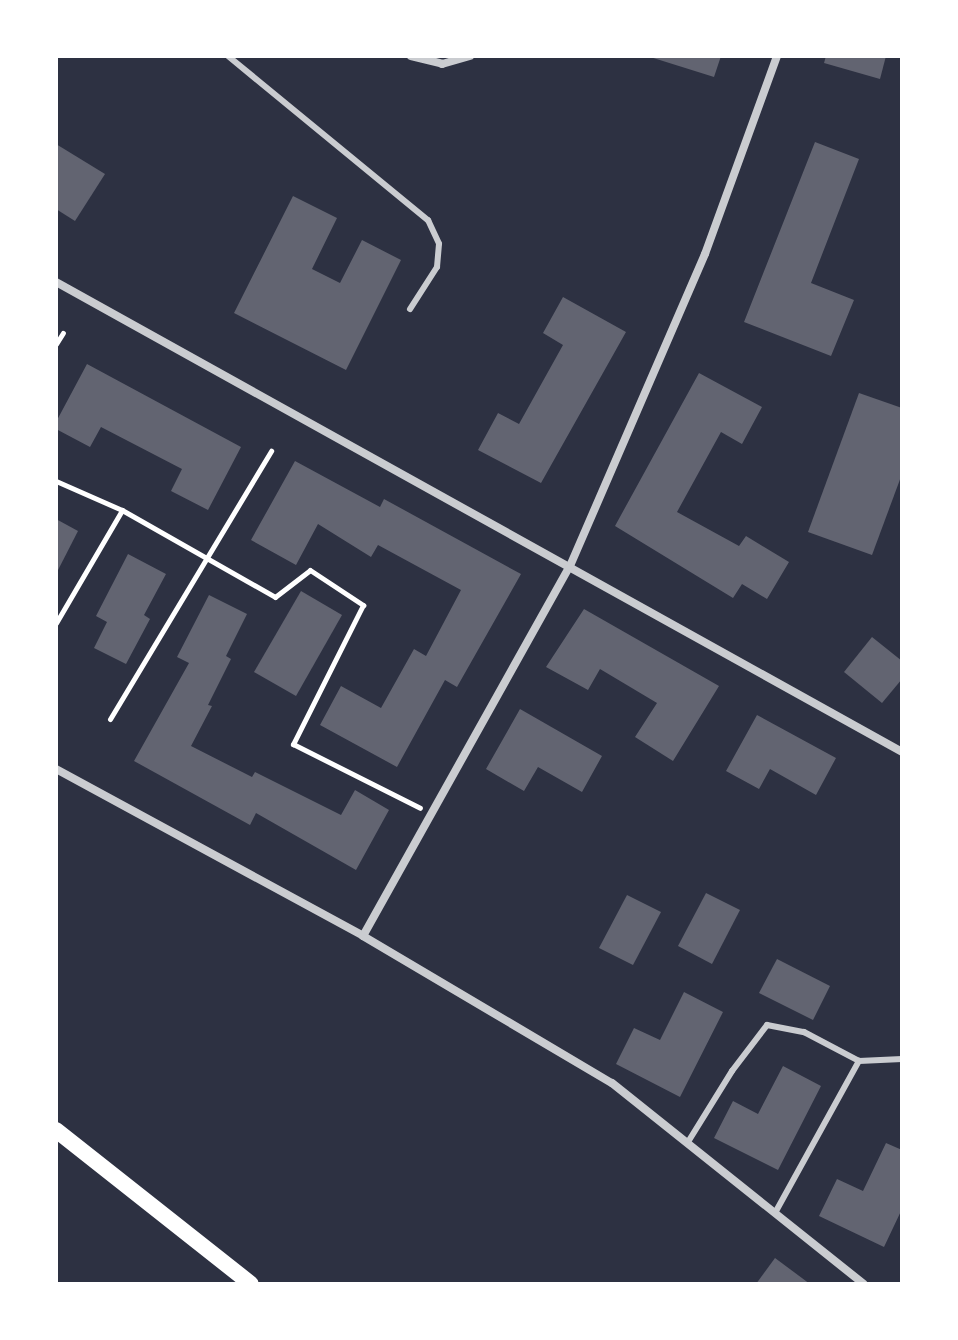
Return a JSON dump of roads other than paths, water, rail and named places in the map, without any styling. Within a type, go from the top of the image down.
[{"type":"main road","points":[[56,1130],[251,1284]]},
{"type":"street","points":[[411,56],[442,64],[470,56]]},
{"type":"street","points":[[363,936],[570,566],[705,254],[777,56]]},
{"type":"street","points":[[56,282],[902,752]]},
{"type":"street","points":[[56,769],[363,936],[612,1083],[859,1282]]},
{"type":"lane","points":[[228,56],[428,220],[439,244],[437,267],[410,309]]},
{"type":"lane","points":[[688,1142],[732,1071],[767,1025],[804,1032],[859,1061],[902,1059]]},
{"type":"lane","points":[[775,1213],[859,1061]]}]
